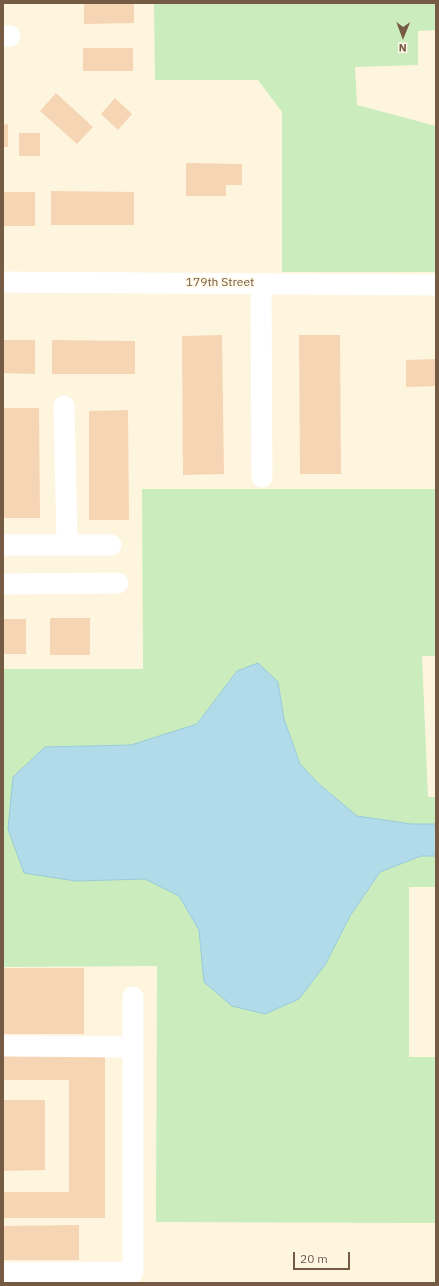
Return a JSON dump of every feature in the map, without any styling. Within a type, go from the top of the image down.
[{"type":"street","name":"179th Street","points":[[3,282],[436,285]]},
{"type":"street","points":[[261,284],[262,477]]},
{"type":"street","points":[[64,406],[67,545]]},
{"type":"street","points":[[3,545],[111,545]]},
{"type":"street","points":[[3,584],[118,583]]},
{"type":"street","points":[[3,1273],[132,1272],[133,997]]},
{"type":"street","points":[[3,1046],[132,1047]]},
{"type":"green space","points":[[154,3],[436,3],[436,30],[418,31],[418,65],[355,67],[357,105],[436,126],[436,272],[282,272],[282,112],[258,80],[155,80]]},
{"type":"green space","points":[[142,489],[436,489],[436,656],[422,656],[428,797],[436,797],[436,824],[411,824],[357,816],[319,784],[300,764],[284,719],[278,682],[237,671],[197,724],[131,745],[45,747],[76,881],[145,879],[179,896],[199,930],[205,982],[265,1014],[299,999],[325,965],[350,916],[380,872],[421,856],[436,856],[436,887],[409,887],[409,1057],[436,1057],[436,1223],[156,1222],[157,966],[3,967],[3,669],[143,669]]},
{"type":"water","points":[[258,663],[278,682],[284,719],[300,764],[319,784],[357,816],[411,824],[436,824],[436,856],[421,856],[380,872],[350,916],[325,965],[299,999],[265,1014],[232,1006],[204,982],[199,930],[179,896],[145,879],[76,881],[24,873],[8,829],[13,777],[45,747],[131,745],[197,724],[237,671]]},
{"type":"building","points":[[84,3],[134,3],[134,23],[84,24]]},
{"type":"building","points":[[83,48],[133,48],[133,71],[83,71]]},
{"type":"building","points":[[56,93],[93,127],[77,144],[40,111]]},
{"type":"building","points":[[115,98],[132,114],[118,130],[101,114]]},
{"type":"building","points":[[8,124],[8,147],[3,147],[3,125]]},
{"type":"building","points":[[19,133],[40,133],[40,156],[19,156]]},
{"type":"building","points":[[186,163],[242,164],[242,185],[226,185],[226,196],[186,196]]},
{"type":"building","points":[[51,191],[134,192],[134,225],[51,225]]},
{"type":"building","points":[[3,192],[35,192],[35,226],[3,226]]},
{"type":"building","points":[[222,335],[224,474],[183,475],[182,336]]},
{"type":"building","points":[[299,335],[340,335],[341,474],[300,474]]},
{"type":"building","points":[[3,340],[35,340],[35,374],[3,373]]},
{"type":"building","points":[[52,340],[135,341],[135,374],[52,374]]},
{"type":"building","points":[[436,359],[436,386],[406,387],[406,360]]},
{"type":"building","points":[[3,408],[39,408],[40,518],[3,518]]},
{"type":"building","points":[[128,410],[129,520],[89,520],[89,411]]},
{"type":"building","points":[[50,618],[90,618],[90,655],[50,655]]},
{"type":"building","points":[[3,619],[26,619],[26,654],[3,654]]},
{"type":"building","points":[[3,968],[84,968],[84,1034],[3,1034]]},
{"type":"building","points":[[3,1050],[105,1050],[105,1218],[3,1218],[3,1192],[69,1192],[69,1080],[3,1080]]},
{"type":"building","points":[[3,1100],[45,1100],[45,1170],[3,1171]]},
{"type":"building","points":[[79,1225],[79,1260],[3,1260],[3,1226]]}]
